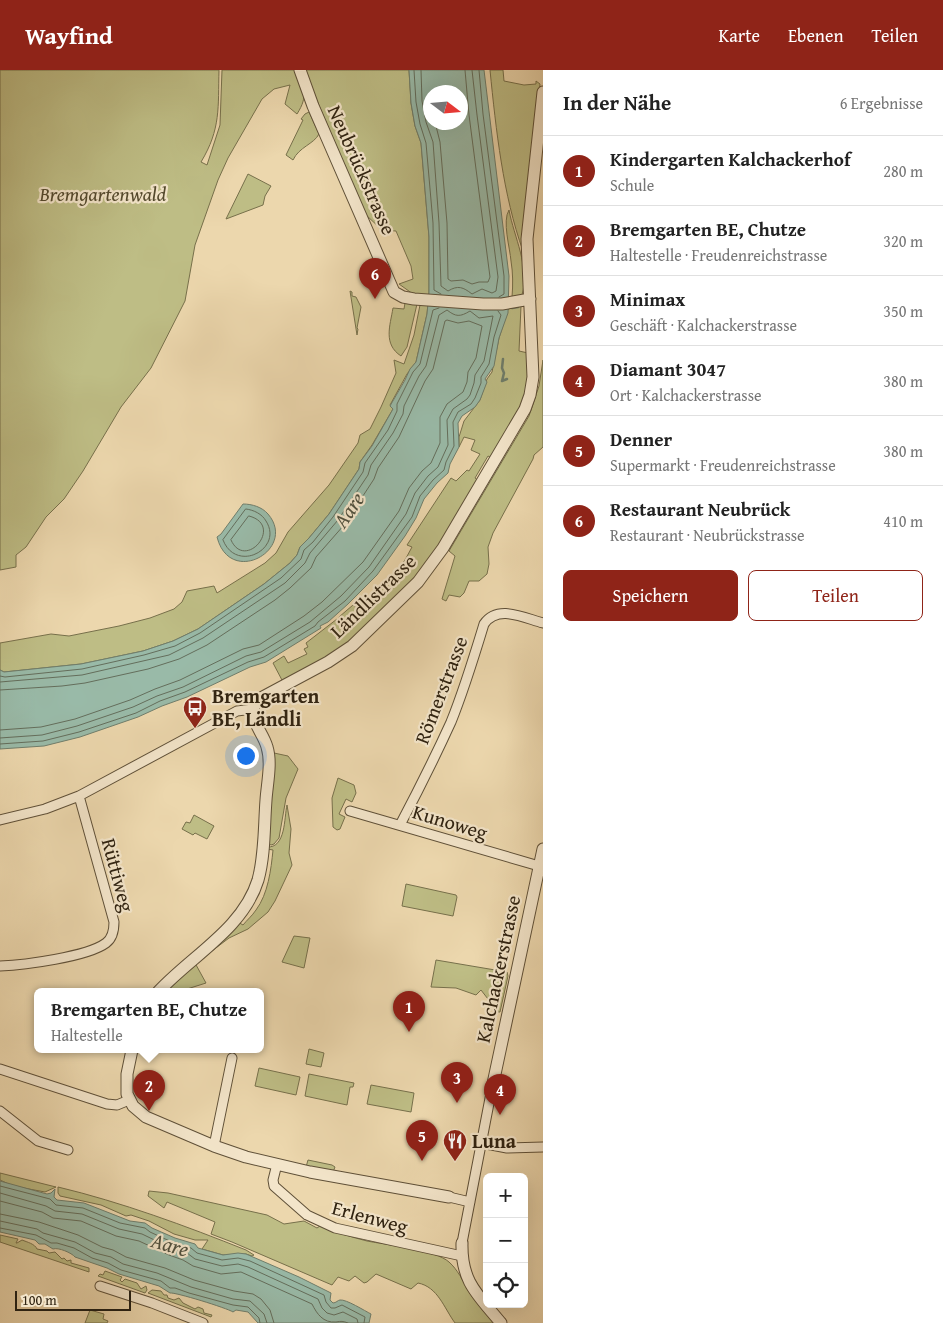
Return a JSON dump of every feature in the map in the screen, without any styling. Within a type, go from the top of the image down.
[{"type":"street","name":"Neubrückstrasse","points":[[300,70],[313,106],[392,288],[398,295],[414,299],[502,304],[525,300]]},
{"type":"street","name":"Ländlistrasse","points":[[0,820],[42,810],[79,796],[237,711],[253,709],[254,704],[259,699],[328,662],[352,646],[412,589],[433,564],[526,409],[530,395],[533,377],[525,300],[527,239],[543,92]]},
{"type":"street","name":"Römerstrasse","points":[[400,825],[428,772],[451,721],[467,680],[484,624],[489,616],[502,612],[543,623]]},
{"type":"street","points":[[162,988],[239,916],[251,897],[258,880],[261,862],[268,752],[254,719],[253,709]]},
{"type":"street","name":"Rüttiweg","points":[[0,966],[68,956],[105,944],[113,934],[114,922],[79,796]]},
{"type":"street","name":"Kunoweg","points":[[350,811],[539,866]]},
{"type":"street","name":"Kalchackerstrasse","points":[[501,1323],[471,1286],[464,1269],[462,1243],[491,1093],[543,848]]},
{"type":"street","points":[[131,1053],[126,1084],[129,1100],[143,1115],[214,1146],[246,1157],[470,1202]]},
{"type":"street","points":[[214,1146],[232,1058]]},
{"type":"street","points":[[0,1069],[107,1104],[117,1105],[129,1100]]},
{"type":"street","points":[[0,1111],[38,1141],[68,1150]]},
{"type":"street","points":[[481,1143],[507,1148],[543,1146]]},
{"type":"street","name":"Erlenweg","points":[[277,1164],[273,1180],[274,1186],[307,1215],[321,1223],[346,1232],[462,1256]]},
{"type":"street","points":[[100,1286],[149,1302],[203,1323]]},
{"type":"green space","name":"Bremgartenwald","points":[[0,70],[219,70],[217,118],[212,139],[201,162],[207,165],[220,125],[222,70],[297,70],[304,97],[297,114],[285,104],[290,85],[274,89],[262,99],[228,158],[218,180],[195,245],[185,301],[151,368],[121,407],[64,499],[46,517],[26,547],[16,555],[16,567],[0,570]]},
{"type":"green space","points":[[304,70],[409,70],[411,103],[415,126],[421,143],[429,237],[429,293],[427,314],[416,362],[390,405],[393,409],[360,462],[359,469],[329,514],[300,547],[297,555],[290,563],[264,584],[198,629],[173,641],[143,651],[81,664],[4,672],[0,670],[0,643],[51,634],[69,636],[150,618],[174,609],[182,602],[187,591],[214,586],[217,593],[265,563],[276,553],[288,532],[329,485],[358,443],[360,435],[370,429],[396,373],[394,360],[404,364],[414,335],[420,305],[413,294],[399,284],[413,279],[411,266],[396,231],[382,230],[365,214]]},
{"type":"green space","points":[[490,70],[503,70],[504,81],[524,85],[536,84],[536,81],[540,84],[523,251],[505,185]]},
{"type":"green space","points":[[309,112],[319,134],[293,160],[286,155],[303,120],[301,119]]},
{"type":"green space","points":[[248,174],[271,186],[265,196],[263,205],[226,219]]},
{"type":"green space","points":[[509,210],[523,263],[524,274],[522,295],[512,297],[512,270],[506,228]]},
{"type":"green space","points":[[350,291],[352,296],[356,297],[361,307],[357,335]]},
{"type":"green space","points":[[405,303],[417,304],[407,347],[401,356],[392,346],[389,328],[393,308],[404,309]]},
{"type":"green space","points":[[521,306],[519,351],[528,353],[527,394],[492,458],[488,456],[475,478],[479,481],[422,572],[350,643],[283,682],[273,663],[284,656],[288,663],[307,654],[304,649],[308,647],[306,643],[337,619],[341,625],[343,624],[339,617],[353,605],[360,611],[367,605],[405,560],[412,547],[407,545],[451,478],[456,481],[467,470],[469,471],[480,454],[471,450],[475,440],[464,437],[459,447],[459,437],[464,421],[480,400],[487,379],[492,372],[499,338],[508,309]]},
{"type":"green space","points":[[543,360],[543,447],[534,455],[493,533],[488,547],[489,564],[487,574],[479,581],[469,581],[464,593],[460,597],[449,595],[446,601],[442,599],[455,556],[449,551],[529,416],[539,386]]},
{"type":"green space","points":[[274,753],[288,756],[298,769],[286,798],[279,838],[271,845],[267,843]]},
{"type":"green space","points":[[338,778],[354,785],[356,793],[352,802],[346,799],[339,814],[345,817],[340,829],[337,830],[333,827],[332,798]]},
{"type":"green space","points":[[287,805],[291,829],[289,853],[292,865],[275,901],[268,912],[248,929],[229,938],[208,954],[238,922],[243,925],[260,904],[268,882],[273,850],[267,849],[267,847],[278,843],[281,838]]},
{"type":"green space","points":[[194,815],[214,826],[207,839],[182,829],[186,822],[190,823]]},
{"type":"green space","points":[[406,884],[456,895],[453,916],[402,906]]},
{"type":"green space","points":[[294,936],[310,938],[304,968],[282,962]]},
{"type":"green space","points":[[436,960],[507,972],[508,976],[500,1012],[498,1012],[481,990],[476,995],[456,988],[431,987]]},
{"type":"green space","points":[[195,963],[206,983],[190,988],[167,988]]},
{"type":"green space","points":[[309,1049],[324,1053],[321,1067],[306,1064]]},
{"type":"green space","points":[[259,1068],[300,1077],[296,1095],[255,1086]]},
{"type":"green space","points":[[309,1074],[354,1083],[353,1087],[350,1087],[347,1105],[305,1096]]},
{"type":"green space","points":[[371,1085],[414,1093],[411,1112],[367,1104]]},
{"type":"green space","points":[[308,1160],[335,1167],[333,1172],[306,1167]]},
{"type":"green space","points":[[0,1173],[56,1187],[45,1192],[13,1186],[0,1180]]},
{"type":"green space","points":[[58,1187],[153,1215],[246,1250],[254,1255],[223,1255],[202,1249],[208,1240],[195,1240],[174,1234],[149,1221],[131,1215],[126,1216],[101,1205],[60,1196]]},
{"type":"green space","points":[[149,1191],[168,1193],[267,1215],[284,1224],[304,1221],[317,1228],[320,1226],[367,1241],[411,1248],[434,1254],[452,1265],[475,1299],[495,1323],[455,1323],[436,1293],[425,1285],[418,1283],[411,1289],[376,1274],[364,1283],[355,1276],[349,1281],[338,1277],[332,1285],[211,1234],[215,1222],[167,1202],[164,1208],[148,1196]]},
{"type":"green space","points":[[0,1235],[18,1239],[16,1243],[22,1240],[33,1244],[37,1249],[49,1253],[55,1252],[62,1259],[71,1260],[71,1263],[89,1268],[89,1272],[0,1242]]},
{"type":"green space","points":[[105,1271],[122,1277],[120,1280],[122,1282],[125,1279],[137,1283],[141,1289],[146,1286],[147,1290],[145,1293],[98,1276],[100,1274],[103,1275]]},
{"type":"green space","points":[[152,1290],[161,1291],[168,1298],[174,1300],[179,1298],[183,1303],[195,1309],[198,1307],[203,1309],[204,1313],[212,1315],[211,1317],[148,1293]]},
{"type":"green space","points":[[90,1310],[104,1314],[103,1319],[108,1321],[107,1323],[85,1323]]},
{"type":"water","name":"Aare","points":[[409,70],[484,70],[509,276],[508,313],[499,338],[494,366],[485,379],[487,382],[480,400],[475,407],[462,416],[458,423],[459,447],[450,464],[448,473],[424,499],[416,518],[405,536],[377,575],[328,622],[320,626],[321,628],[266,662],[250,667],[187,697],[138,717],[80,737],[44,746],[0,749],[0,670],[4,672],[81,664],[143,651],[173,641],[198,629],[264,584],[290,563],[297,555],[300,547],[329,514],[359,469],[360,462],[372,446],[393,409],[390,406],[410,369],[416,362],[427,314],[429,237],[421,143],[415,126],[411,103]]},
{"type":"water","points":[[243,504],[263,509],[275,527],[275,540],[268,550],[259,558],[247,561],[235,560],[224,552],[217,537]]},
{"type":"water","name":"Aare","points":[[0,1181],[47,1194],[55,1189],[54,1197],[57,1200],[84,1203],[130,1221],[145,1223],[175,1238],[195,1244],[198,1248],[223,1255],[246,1254],[331,1293],[330,1300],[333,1303],[343,1300],[371,1314],[369,1323],[258,1323],[248,1312],[236,1310],[233,1312],[170,1293],[159,1286],[119,1274],[75,1257],[65,1251],[53,1249],[45,1244],[39,1244],[35,1240],[0,1232]]},
{"type":"waterway","points":[[512,308],[518,307]]},
{"type":"waterway","points":[[503,359],[502,368],[504,373],[502,381],[507,379]]},
{"type":"place","name":"Restaurant Neubrück","points":[[375,299]]},
{"type":"place","name":"Bremgarten BE, Ländli","points":[[195,729]]},
{"type":"place","name":"Kindergarten Kalchackerhof","points":[[409,1032]]},
{"type":"place","name":"Minimax","points":[[457,1103]]},
{"type":"place","name":"Bremgarten BE, Chutze","points":[[149,1111]]},
{"type":"place","name":"Diamant 3047","points":[[500,1115]]},
{"type":"place","name":"Denner","points":[[422,1161]]},
{"type":"place","name":"Luna","points":[[455,1162]]}]
